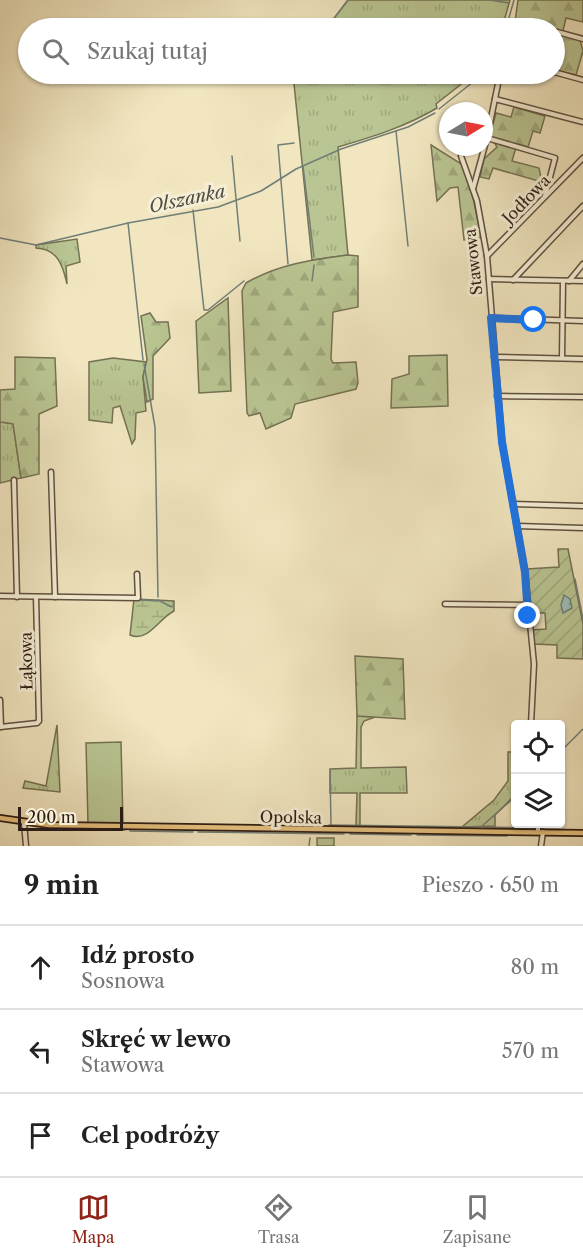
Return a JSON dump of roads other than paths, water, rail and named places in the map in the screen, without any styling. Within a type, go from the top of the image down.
[{"type":"main road","name":"Opolska","points":[[0,818],[24,823],[98,826],[583,833]]},
{"type":"street","points":[[565,34],[583,39]]},
{"type":"street","points":[[565,75],[583,80]]},
{"type":"street","points":[[493,109],[498,84]]},
{"type":"street","points":[[495,99],[583,122]]},
{"type":"street","points":[[493,140],[555,158],[545,197]]},
{"type":"street","name":"Stawowa","points":[[461,156],[479,210],[487,256],[497,396],[525,572],[534,664],[531,720]]},
{"type":"street","points":[[472,190],[482,156]]},
{"type":"street","name":"Jodłowa","points":[[487,256],[583,158]]},
{"type":"street","points":[[513,280],[583,206]]},
{"type":"street","points":[[569,281],[583,264]]},
{"type":"street","points":[[489,279],[583,281]]},
{"type":"street","points":[[562,358],[563,281]]},
{"type":"street","points":[[491,318],[583,321]]},
{"type":"street","points":[[494,357],[583,359]]},
{"type":"street","points":[[497,396],[583,397]]},
{"type":"street","points":[[51,472],[55,597]]},
{"type":"street","points":[[14,480],[17,597]]},
{"type":"street","points":[[513,504],[583,507]]},
{"type":"street","points":[[516,526],[583,528]]},
{"type":"street","points":[[0,596],[138,598],[137,574]]},
{"type":"street","name":"Łąkowa","points":[[0,727],[37,723],[39,718],[36,597]]},
{"type":"street","points":[[445,604],[527,605]]},
{"type":"street","points":[[0,700],[0,727]]},
{"type":"street","points":[[24,823],[26,846]]},
{"type":"street","points":[[539,828],[541,846]]},
{"type":"water","points":[[564,595],[570,599],[572,608],[563,613],[561,605]]},
{"type":"waterway","points":[[334,18],[348,0]]},
{"type":"waterway","points":[[490,0],[509,3]]},
{"type":"waterway","name":"Olszanka","points":[[509,18],[514,0]]},
{"type":"waterway","name":"Olszanka","points":[[448,102],[470,84]]},
{"type":"waterway","name":"Olszanka","points":[[0,238],[36,245],[128,223],[218,207],[261,191],[296,169],[341,149],[408,127],[435,113]]},
{"type":"waterway","points":[[396,131],[408,246]]},
{"type":"waterway","points":[[288,264],[278,145],[294,143]]},
{"type":"waterway","name":"Olszanka","points":[[232,156],[240,241]]},
{"type":"waterway","points":[[303,166],[314,257]]},
{"type":"waterway","points":[[193,210],[204,310],[208,310],[244,281]]},
{"type":"waterway","points":[[128,223],[143,360]]},
{"type":"waterway","points":[[312,281],[314,265]]},
{"type":"waterway","points":[[144,364],[155,427],[158,597]]},
{"type":"waterway","points":[[575,579],[583,619]]},
{"type":"waterway","points":[[141,600],[158,601]]},
{"type":"waterway","points":[[158,600],[172,607]]},
{"type":"waterway","points":[[565,747],[583,729]]},
{"type":"waterway","points":[[330,771],[331,825]]},
{"type":"waterway","points":[[329,825],[481,827],[511,800]]},
{"type":"waterway","points":[[483,827],[511,828]]},
{"type":"waterway","points":[[117,830],[125,830]]},
{"type":"waterway","points":[[130,831],[193,832]]},
{"type":"waterway","points":[[198,832],[344,834]]},
{"type":"waterway","points":[[350,834],[411,835]]},
{"type":"waterway","points":[[417,835],[507,836]]},
{"type":"waterway","points":[[309,846],[310,838]]}]
